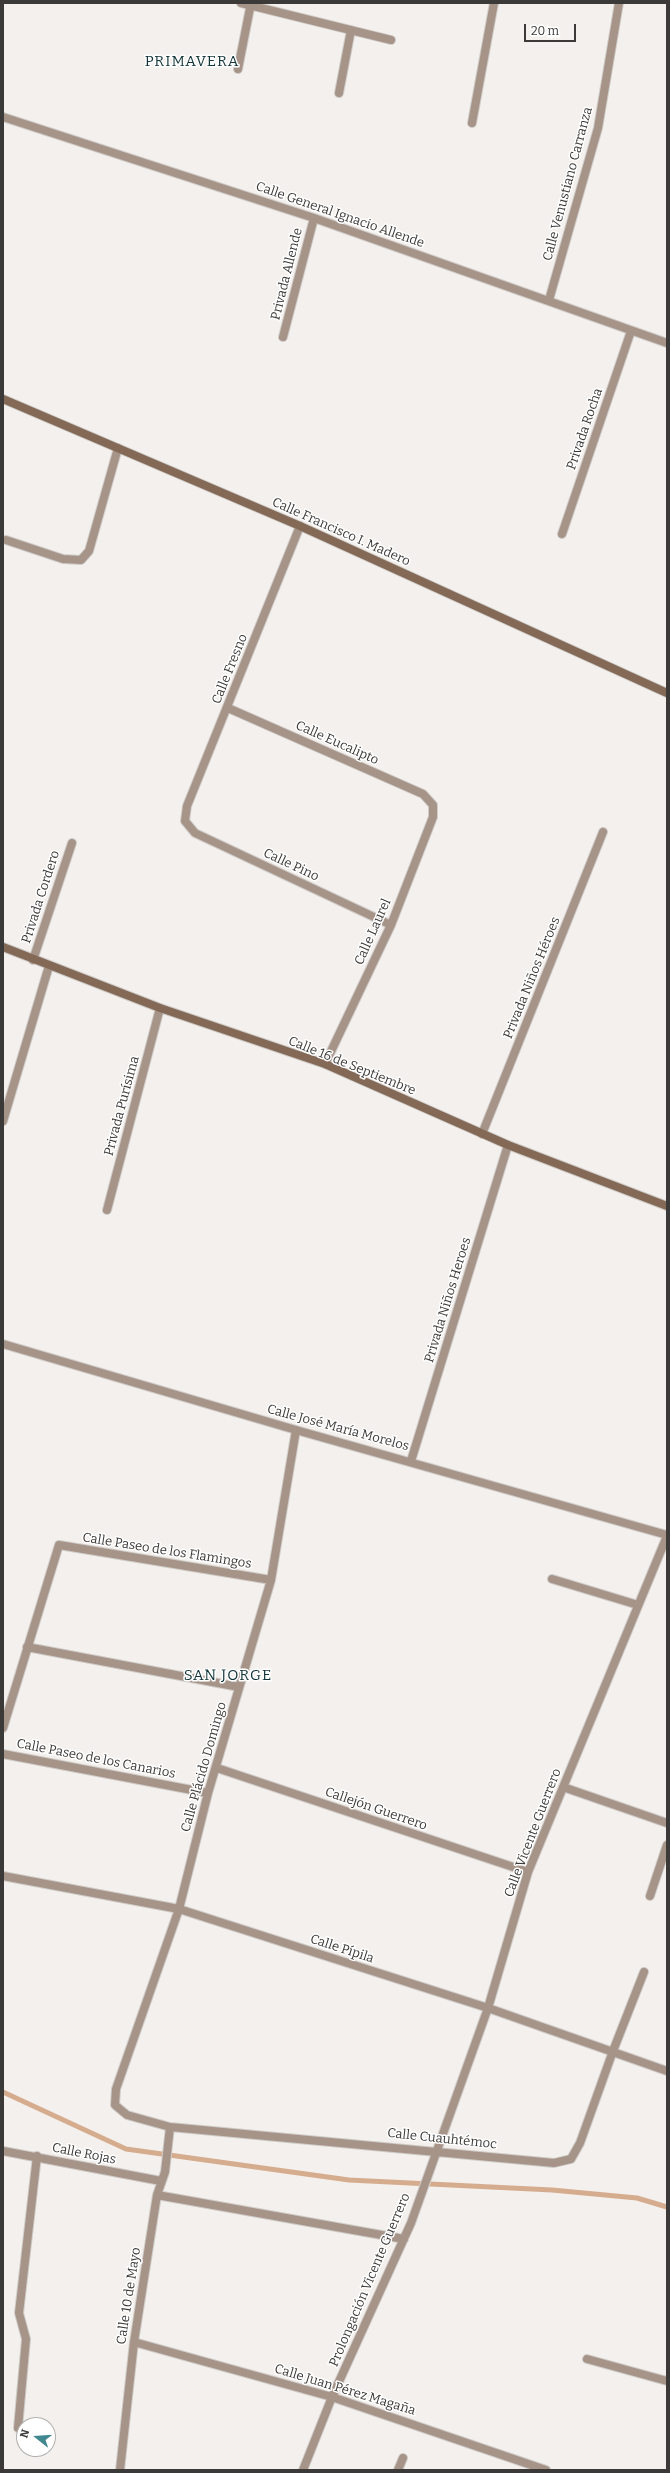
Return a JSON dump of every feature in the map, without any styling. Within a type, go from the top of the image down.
[{"type":"street","points":[[241,3],[251,4],[390,40]]},
{"type":"street","points":[[472,123],[494,3]]},
{"type":"street","name":"Calle Venustiano Carranza","points":[[549,300],[598,128],[619,3]]},
{"type":"street","points":[[238,69],[251,4]]},
{"type":"street","points":[[339,93],[351,30]]},
{"type":"street","name":"Calle General Ignacio Allende","points":[[3,117],[314,218],[667,343]]},
{"type":"street","name":"Privada Allende","points":[[283,337],[314,218]]},
{"type":"street","name":"Privada Rocha","points":[[562,534],[631,331]]},
{"type":"street","name":"Calle Francisco I. Madero","points":[[3,399],[300,526],[667,693]]},
{"type":"street","points":[[6,540],[64,559],[81,560],[89,551],[118,448]]},
{"type":"street","name":"Calle Fresno","points":[[185,821],[187,806],[228,708],[300,526]]},
{"type":"street","name":"Calle Eucalipto","points":[[228,708],[423,794],[433,805]]},
{"type":"street","name":"Calle Laurel","points":[[325,1064],[391,925],[433,817],[433,805]]},
{"type":"street","name":"Calle Pino","points":[[185,821],[195,833],[391,925]]},
{"type":"street","name":"Privada Niños Héroes","points":[[482,1134],[603,832]]},
{"type":"street","name":"Privada Cordero","points":[[33,960],[72,842]]},
{"type":"street","name":"Calle 16 de Septiembre","points":[[3,947],[33,960],[160,1008],[325,1064],[508,1146],[667,1206]]},
{"type":"street","points":[[3,1121],[49,966]]},
{"type":"street","name":"Privada Purísima","points":[[107,1210],[160,1008]]},
{"type":"street","name":"Privada Niños Heroes","points":[[411,1461],[508,1146]]},
{"type":"street","name":"Calle José María Morelos","points":[[3,1344],[296,1430],[411,1461],[667,1535]]},
{"type":"street","name":"Calle Plácido Domingo","points":[[115,2105],[116,2089],[179,1909],[208,1793],[217,1768],[239,1686],[271,1580],[296,1430]]},
{"type":"street","name":"Calle Vicente Guerrero","points":[[430,2167],[488,2008],[528,1872],[562,1786],[667,1535]]},
{"type":"street","name":"Calle Paseo de los Flamingos","points":[[27,1647],[59,1545],[271,1580]]},
{"type":"street","points":[[552,1579],[638,1605]]},
{"type":"street","points":[[3,1728],[27,1647],[239,1686]]},
{"type":"street","name":"Calle Paseo de los Canarios","points":[[3,1754],[208,1793]]},
{"type":"street","name":"Callejón Guerrero","points":[[217,1768],[528,1872]]},
{"type":"street","points":[[562,1786],[667,1823]]},
{"type":"street","points":[[650,1896],[667,1845]]},
{"type":"street","name":"Calle Pípila","points":[[3,1876],[179,1909],[488,2008],[667,2071]]},
{"type":"street","name":"Calle Cuauhtémoc","points":[[115,2105],[127,2115],[170,2127],[436,2150],[554,2163],[571,2159],[580,2143],[613,2051],[644,1972]]},
{"type":"street","name":"Calle 10 de Mayo","points":[[120,2470],[134,2342],[157,2195],[165,2172],[170,2127]]},
{"type":"street","name":"Calle Rojas","points":[[3,2151],[37,2156],[161,2181]]},
{"type":"street","points":[[19,2417],[26,2339],[19,2313],[37,2156]]},
{"type":"street","name":"Prolongación Vicente Guerrero","points":[[304,2470],[332,2396],[411,2223],[430,2167]]},
{"type":"street","points":[[157,2195],[404,2239]]},
{"type":"street","name":"Calle Juan Pérez Magaña","points":[[134,2342],[332,2396],[546,2470]]},
{"type":"street","points":[[587,2359],[667,2381]]},
{"type":"street","points":[[398,2470],[403,2458]]},
{"type":"waterway","points":[[3,2092],[126,2149],[349,2180],[552,2190],[637,2198],[667,2207]]},
{"type":"district","name":"PRIMAVERA","points":[[192,62]]},
{"type":"district","name":"SAN JORGE","points":[[228,1676]]}]
